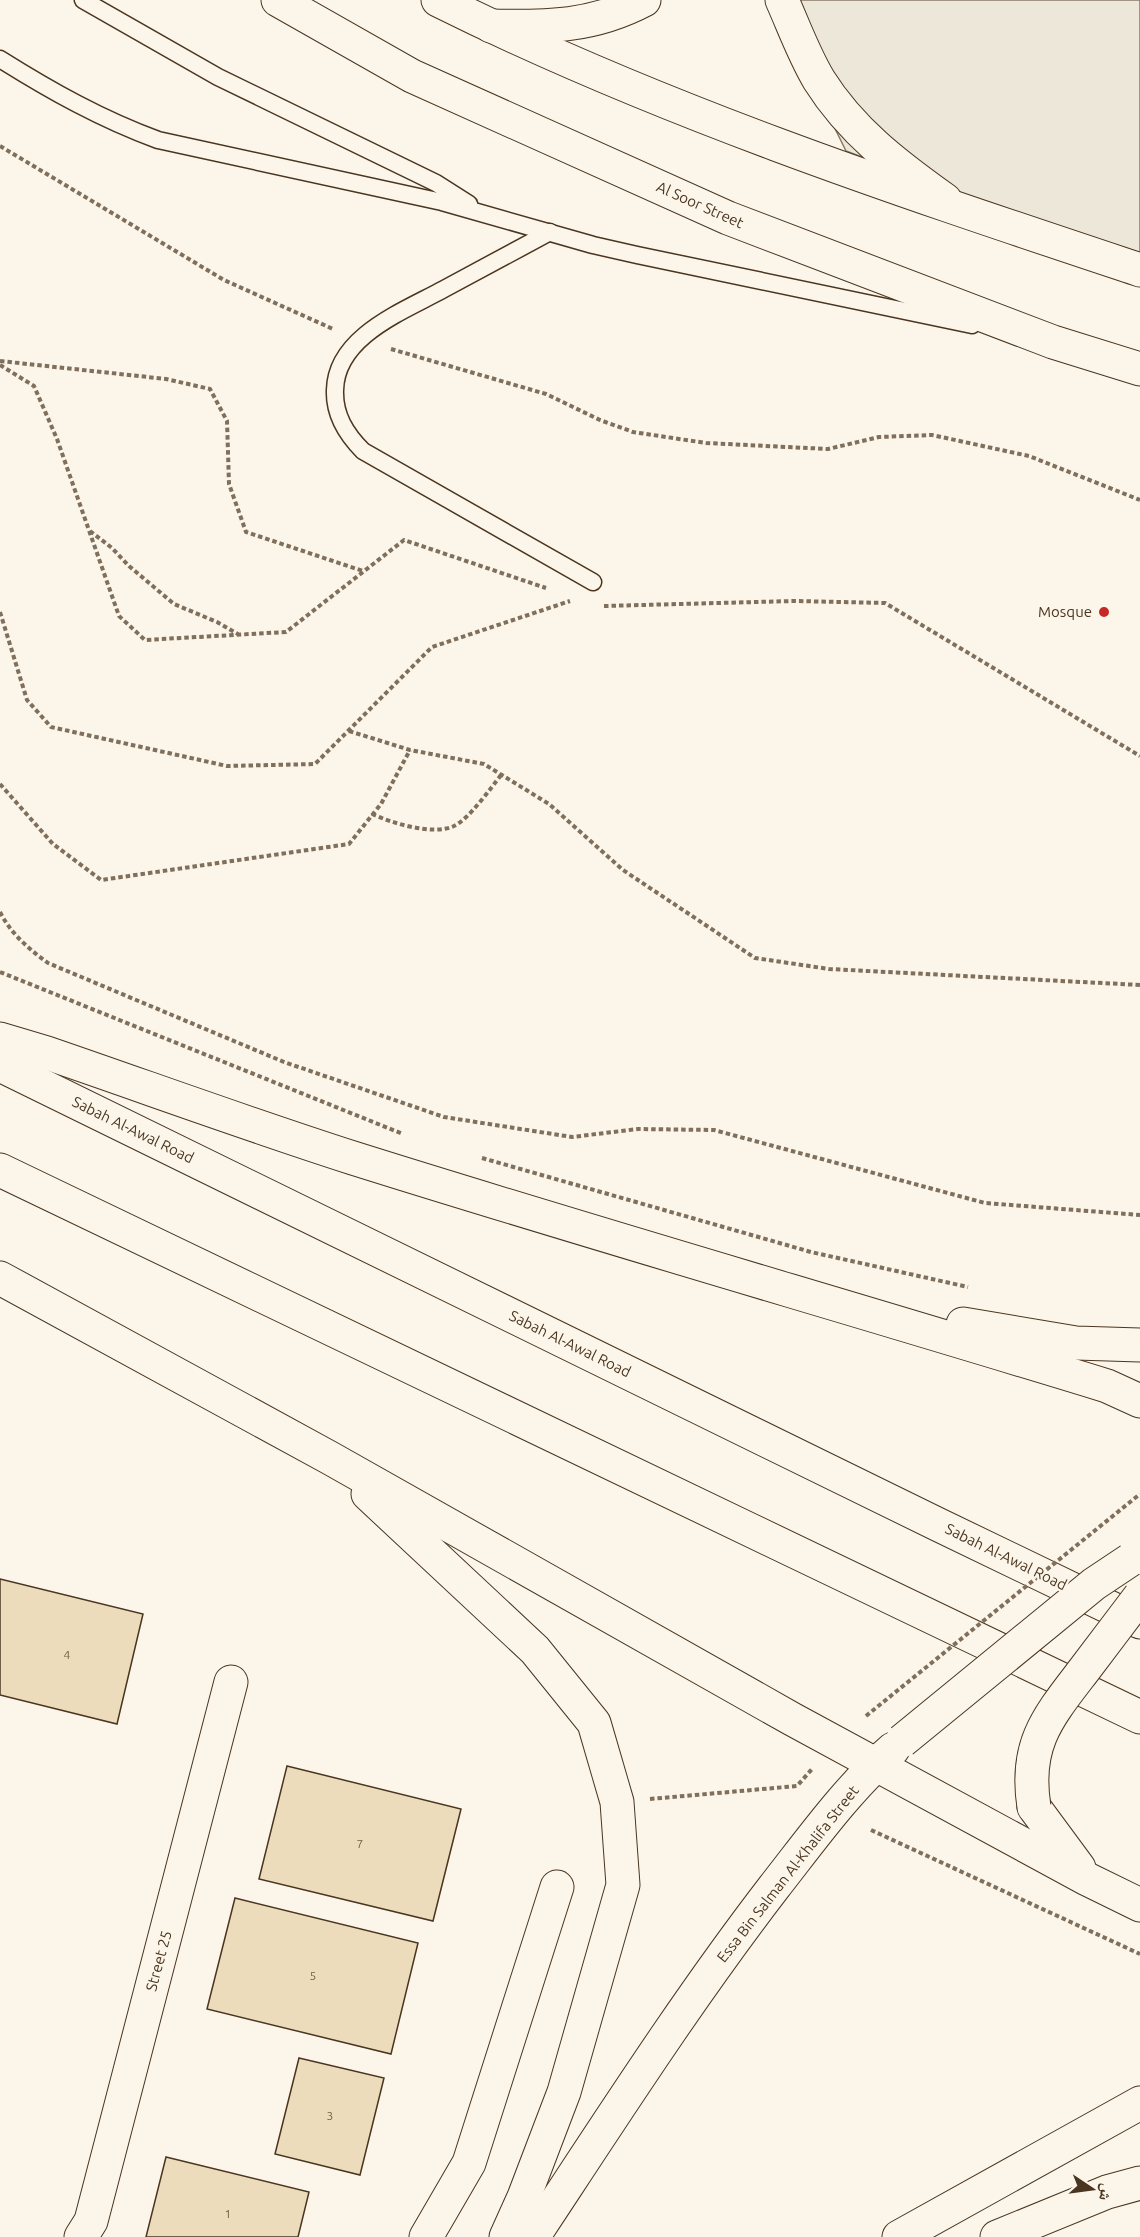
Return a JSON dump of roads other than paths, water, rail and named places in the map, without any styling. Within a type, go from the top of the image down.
[{"type":"main road","name":"Al Soor Street","points":[[278,0],[412,76],[728,218],[1053,342],[1140,369]]},
{"type":"main road","points":[[438,0],[586,69],[781,146],[959,210],[1140,270]]},
{"type":"main road","points":[[491,26],[541,27],[600,19],[644,0]]},
{"type":"main road","points":[[782,0],[818,78],[852,125],[898,166],[959,210]]},
{"type":"main road","points":[[0,1039],[350,1157],[628,1243],[842,1304],[1107,1386],[1140,1401]]},
{"type":"main road","name":"Sabah Al-Awal Road","points":[[0,1065],[1140,1622]]},
{"type":"main road","points":[[0,1170],[1140,1717]]},
{"type":"main road","points":[[0,1278],[330,1458],[835,1742],[1087,1879],[1140,1905]]},
{"type":"main road","points":[[842,1304],[1077,1342],[1140,1345]]},
{"type":"main road","points":[[330,1458],[536,1650],[594,1723],[617,1802],[623,1885],[564,2092],[507,2237]]},
{"type":"main road","name":"Essa Bin Salman Al-Khalifa Street","points":[[533,2237],[662,2041],[748,1922],[837,1807],[877,1763],[902,1741],[1094,1584],[1135,1557]]},
{"type":"main road","points":[[1087,1879],[1034,1807],[1031,1791],[1033,1760],[1036,1744],[1049,1715],[1140,1596]]},
{"type":"main road","name":"Street 25","points":[[81,2237],[91,2221],[231,1682]]},
{"type":"main road","points":[[426,2237],[469,2163],[557,1887]]},
{"type":"main road","points":[[899,2237],[1140,2103]]},
{"type":"main road","points":[[997,2237],[1107,2192],[1140,2183]]},
{"type":"lane","points":[[83,0],[218,77],[436,183],[478,211]]},
{"type":"lane","points":[[0,59],[56,94],[106,119],[158,140],[478,211],[648,257],[1053,342]]},
{"type":"lane","points":[[550,232],[384,321],[359,340],[345,357],[335,376],[334,397],[339,418],[348,436],[363,451],[593,582]]},
{"type":"place","name":"Mosque","points":[[1104,612]]}]
